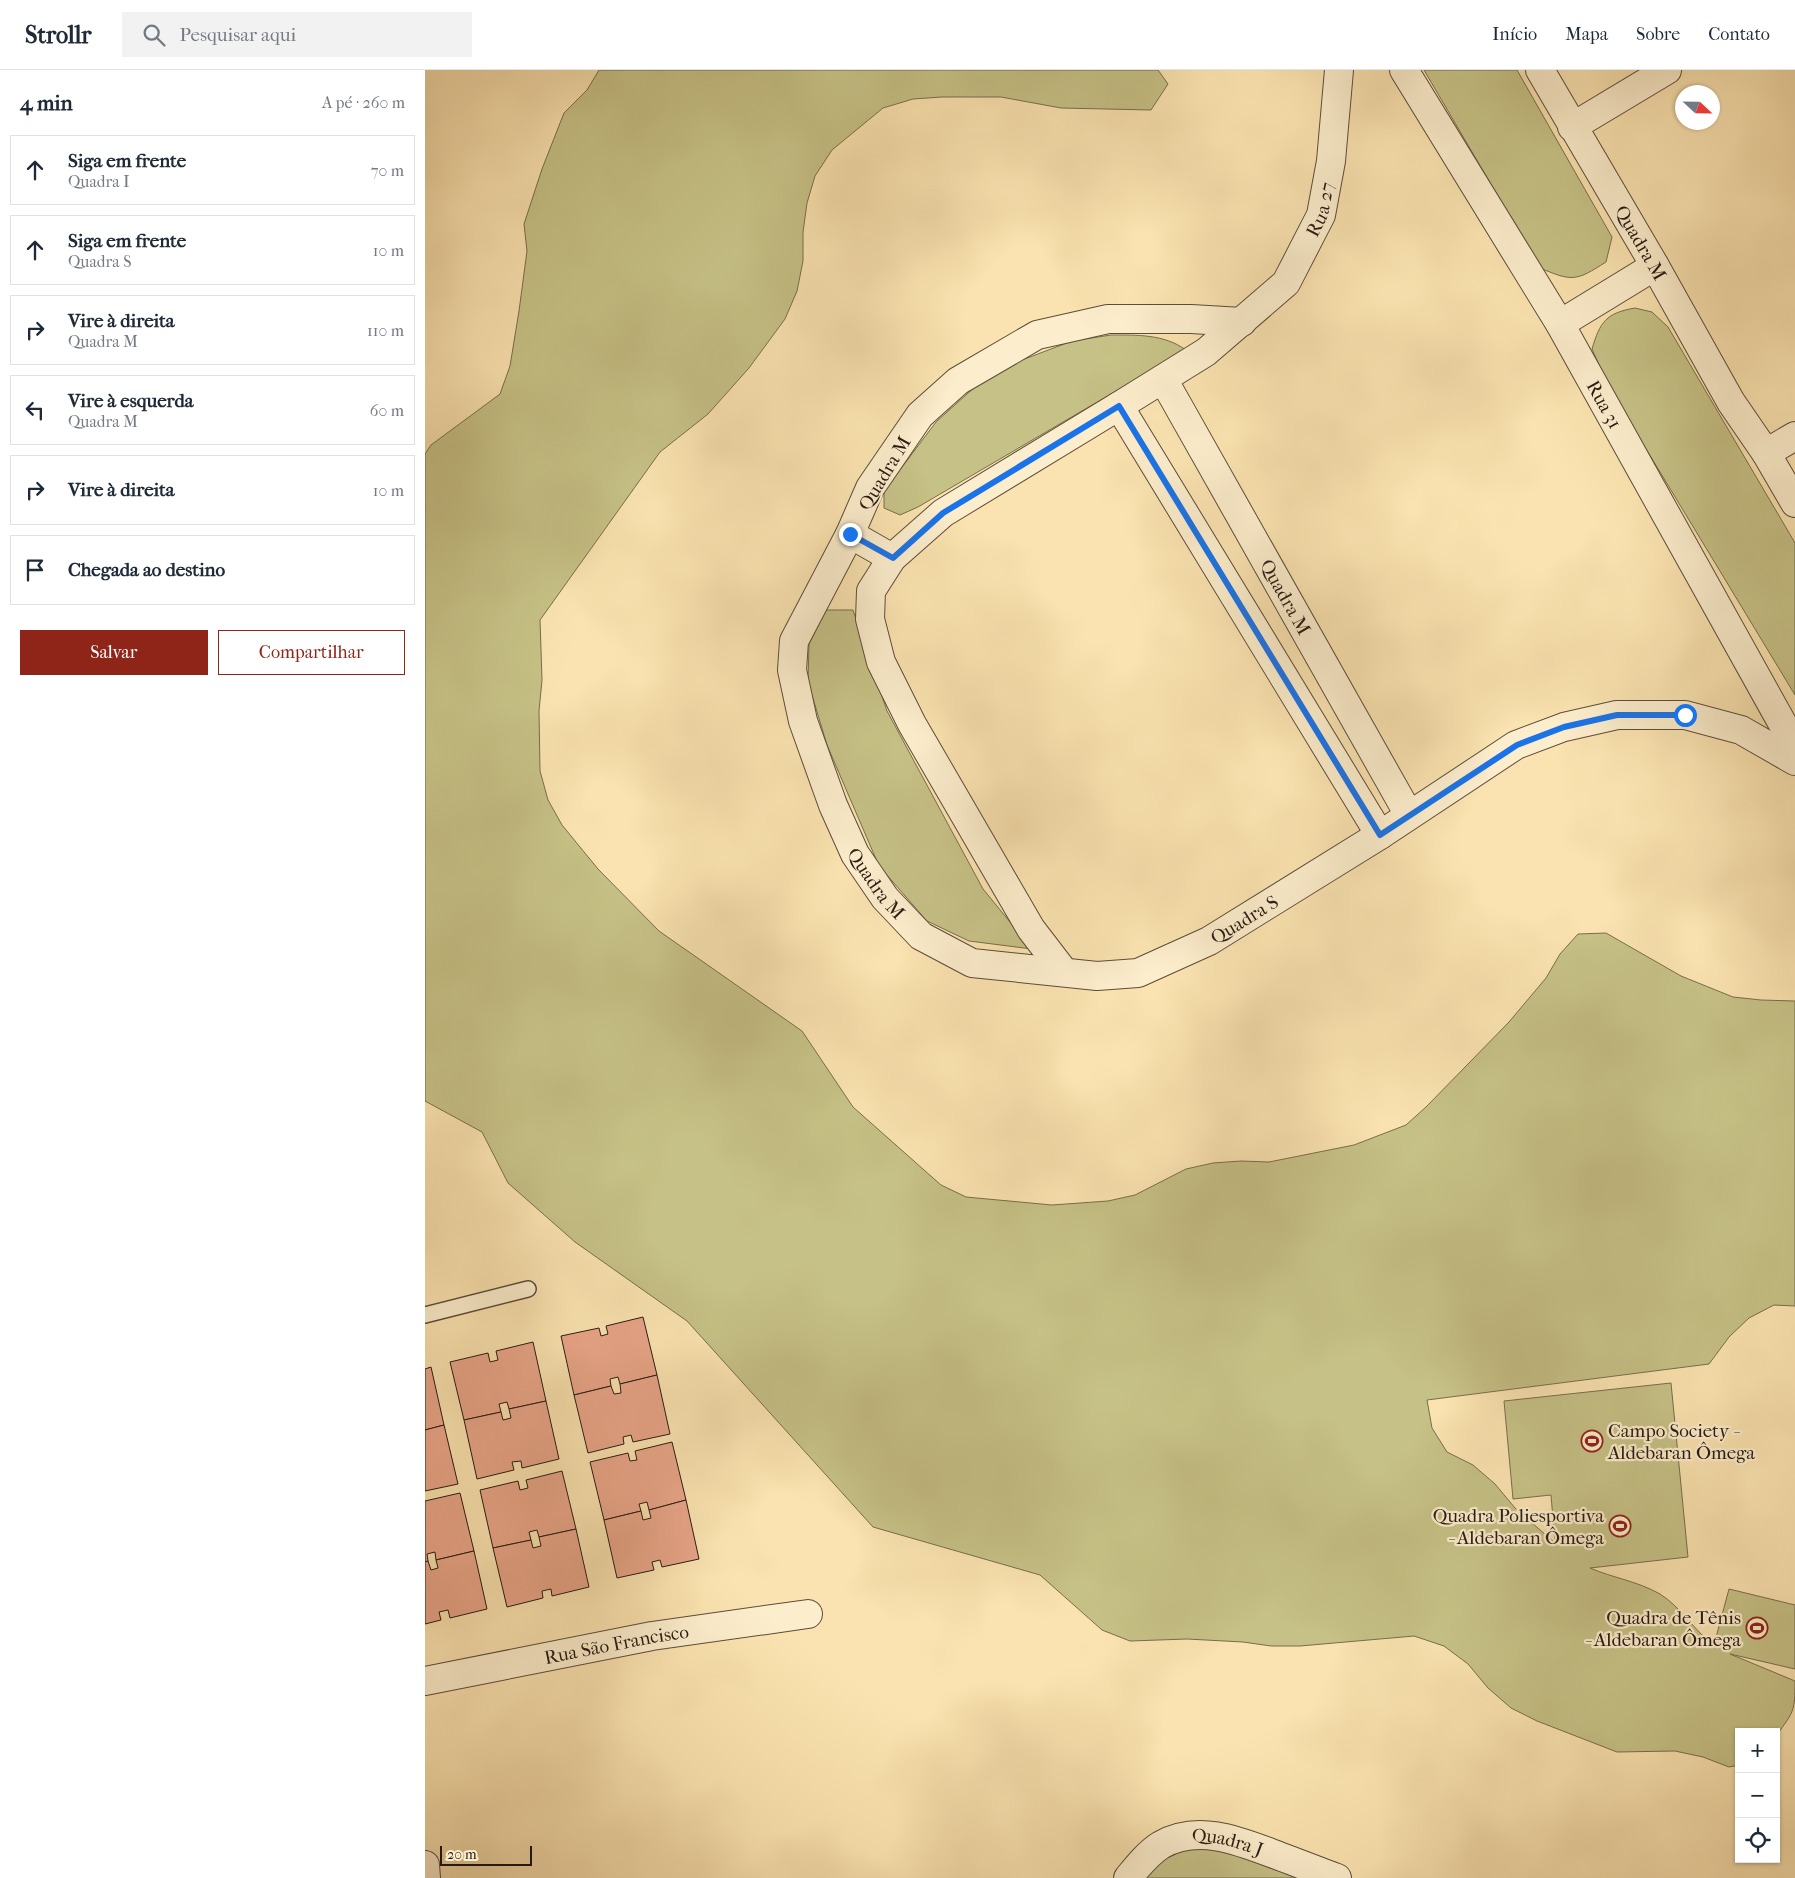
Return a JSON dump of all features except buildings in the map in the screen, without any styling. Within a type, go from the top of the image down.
[{"type":"street","name":"Rua 27","points":[[1242,322],[1286,283],[1321,215],[1331,161],[1339,70]]},
{"type":"street","name":"Rua 31","points":[[1404,70],[1560,324],[1795,746]]},
{"type":"street","name":"Quadra M","points":[[1540,70],[1655,266],[1731,402],[1766,453],[1795,503]]},
{"type":"street","points":[[1572,127],[1667,70]]},
{"type":"street","points":[[1560,324],[1655,266]]},
{"type":"street","name":"Quadra M","points":[[1064,972],[972,963],[921,936],[885,898],[855,854],[833,805],[803,721],[792,670],[795,640],[850,534],[870,488],[920,415],[958,380],[1037,335],[1109,318],[1191,318],[1242,322]]},
{"type":"street","points":[[1064,972],[1031,929],[912,724],[881,662],[871,619],[871,591],[893,558],[943,513],[1163,379],[1205,352],[1242,322]]},
{"type":"street","name":"Quadra M","points":[[1163,379],[1409,815]]},
{"type":"street","points":[[1119,406],[1380,835]]},
{"type":"street","points":[[1766,453],[1795,436]]},
{"type":"street","points":[[850,534],[893,558]]},
{"type":"street","name":"Quadra S","points":[[1064,972],[1097,976],[1138,973],[1209,941],[1380,835],[1517,745],[1564,727],[1617,715],[1685,715],[1741,730],[1795,761]]},
{"type":"street","name":"Rua São Francisco","points":[[425,1681],[652,1636],[808,1614]]},
{"type":"street","name":"Quadra J","points":[[1128,1878],[1143,1860],[1160,1846],[1179,1838],[1208,1835],[1235,1840],[1337,1878]]},
{"type":"street","points":[[425,1865],[426,1878]]},
{"type":"lane","points":[[425,1316],[529,1289]]},
{"type":"shaded area","points":[[599,70],[1158,70],[1168,84],[1151,110],[1061,108],[1001,97],[913,99],[883,108],[832,150],[815,176],[807,203],[803,232],[803,261],[797,291],[785,319],[749,368],[708,414],[660,452],[540,620],[542,680],[539,711],[540,771],[548,800],[562,825],[598,869],[659,931],[802,1031],[853,1107],[941,1185],[966,1197],[1052,1205],[1108,1201],[1135,1195],[1186,1169],[1213,1163],[1269,1162],[1354,1145],[1406,1125],[1509,1022],[1546,978],[1560,954],[1578,934],[1606,933],[1681,976],[1733,997],[1795,1001],[1795,1306],[1774,1305],[1749,1318],[1729,1337],[1709,1364],[1427,1400],[1432,1428],[1447,1452],[1473,1465],[1495,1484],[1515,1508],[1555,1543],[1551,1495],[1513,1499],[1504,1401],[1671,1383],[1688,1557],[1590,1568],[1643,1586],[1660,1594],[1668,1599],[1714,1645],[1729,1589],[1795,1605],[1795,1669],[1730,1654],[1795,1681],[1794,1705],[1787,1721],[1780,1731],[1780,1728],[1735,1728],[1735,1766],[1729,1767],[1703,1757],[1675,1751],[1617,1752],[1537,1721],[1511,1708],[1488,1688],[1468,1664],[1444,1646],[1414,1636],[1300,1646],[1271,1646],[1243,1642],[1187,1639],[1130,1641],[1102,1630],[1040,1575],[873,1527],[687,1321],[575,1242],[508,1183],[482,1132],[425,1101],[425,454],[431,445],[500,394],[510,366],[519,311],[527,251],[524,224],[542,169],[564,113],[587,90]]},
{"type":"shaded area","points":[[1424,70],[1517,70],[1612,237],[1606,262],[1588,273],[1574,277],[1560,276],[1540,268]]},
{"type":"shaded area","points":[[1635,308],[1652,312],[1668,327],[1795,543],[1795,695],[1640,439],[1604,376],[1592,349],[1601,325],[1606,320],[1617,313]]},
{"type":"shaded area","points":[[1111,335],[1150,336],[1169,341],[1186,350],[918,507],[900,515],[884,508],[884,491],[936,422],[976,386],[1022,360],[1072,341]]},
{"type":"shaded area","points":[[826,610],[853,610],[887,711],[983,889],[1032,949],[969,941],[927,921],[879,866],[827,745],[808,682],[809,644]]},
{"type":"shaded area","points":[[1188,1848],[1226,1849],[1301,1878],[1143,1878],[1158,1861]]},
{"type":"place","name":"Campo Society - Aldebaran Ômega","points":[[1592,1441]]},
{"type":"place","name":"Quadra Poliesportiva - Aldebaran Ômega","points":[[1620,1526]]},
{"type":"place","name":"Quadra de Tênis - Aldebaran Ômega","points":[[1757,1628]]},
{"type":"route","points":[[850,534],[893,558],[943,513],[1119,406],[1380,835],[1517,745],[1564,727],[1617,715],[1685,715]]}]
